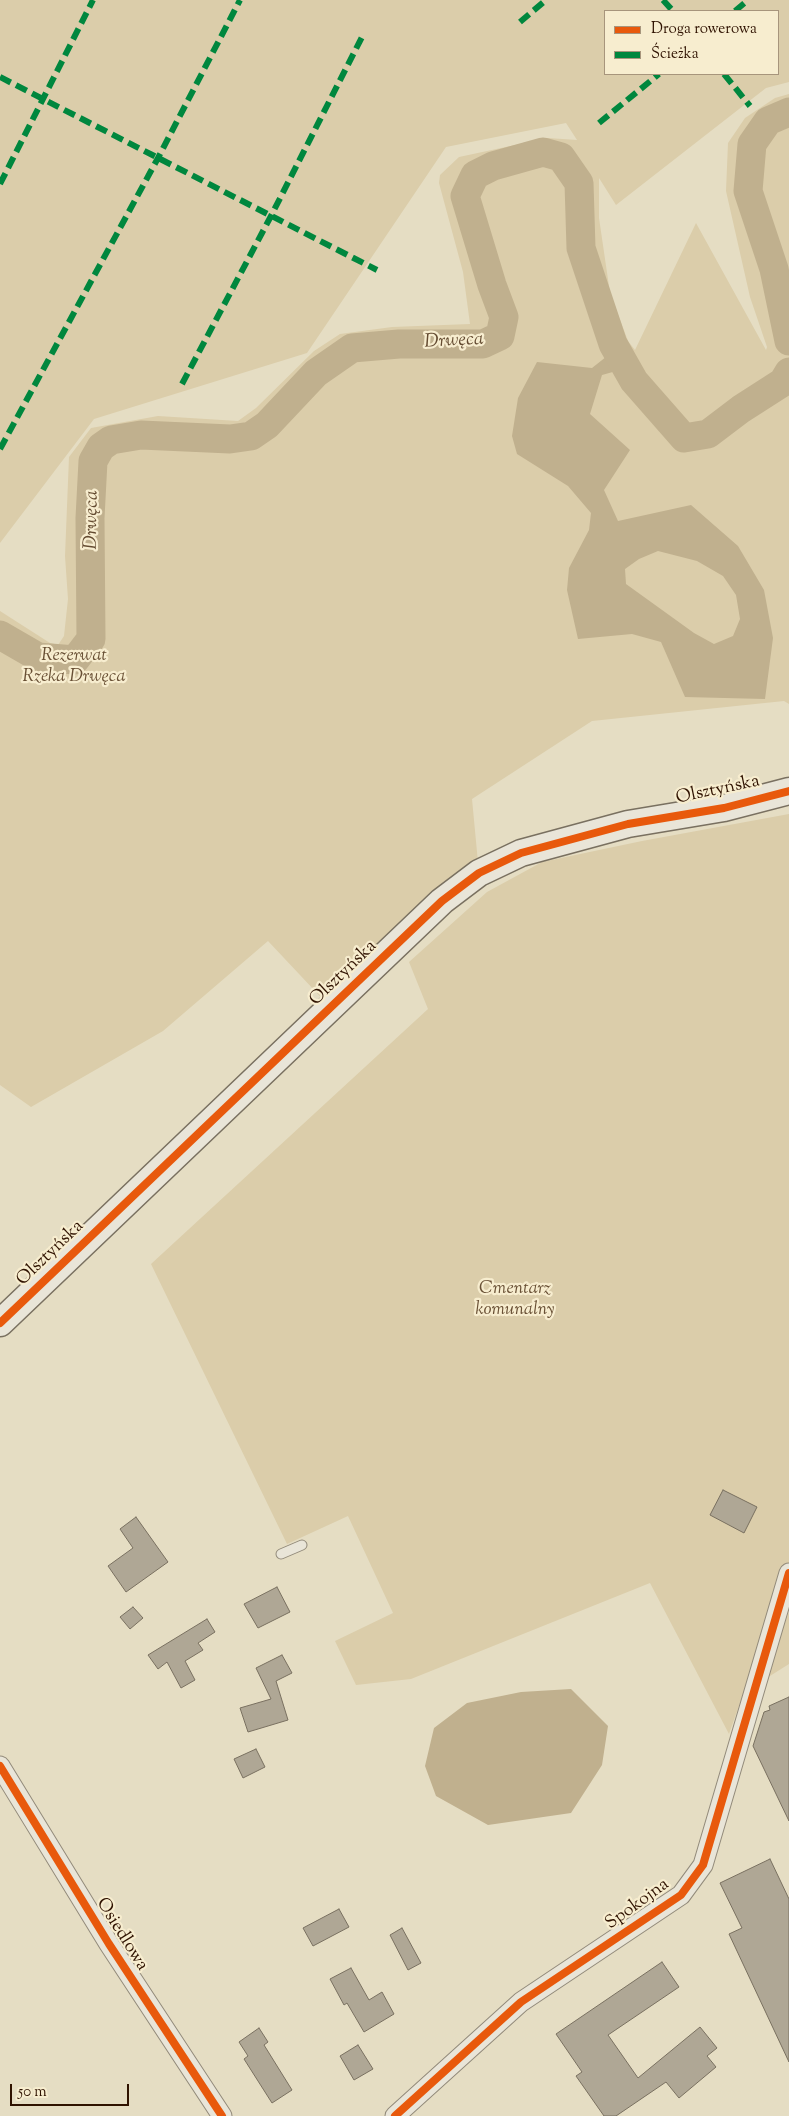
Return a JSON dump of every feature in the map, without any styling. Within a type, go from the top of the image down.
[{"type":"street","name":"Olsztyńska","points":[[0,1323],[442,901],[479,874],[521,853],[628,824],[724,808],[789,791]]},
{"type":"street","name":"Spokojna","points":[[395,2116],[521,2002],[681,1895],[703,1865],[789,1573]]},
{"type":"street","name":"Osiedlowa","points":[[0,1766],[109,1944],[222,2116]]},
{"type":"lane","points":[[281,1554],[302,1545]]},
{"type":"green space","name":"Rezerwat Rzeka Drwęca","points":[[0,0],[789,0],[789,82],[766,88],[616,205],[599,178],[599,218],[610,293],[628,341],[635,350],[696,223],[766,350],[767,347],[750,297],[726,191],[728,143],[745,118],[775,98],[789,94],[789,704],[784,701],[592,721],[472,799],[479,873],[331,1008],[268,941],[163,1031],[31,1107],[0,1085],[0,611],[50,643],[58,645],[64,636],[68,599],[65,556],[69,457],[91,428],[158,416],[238,421],[256,408],[314,351],[340,334],[392,327],[470,324],[463,272],[439,183],[440,175],[459,157],[548,138],[577,140],[566,123],[446,147],[307,353],[94,419],[0,543]]},
{"type":"green space","name":"Cmentarz komunalny","points":[[789,814],[789,1563],[729,1734],[650,1583],[411,1679],[356,1685],[335,1641],[393,1613],[348,1516],[287,1544],[151,1264],[428,1009],[409,962],[487,892],[542,862],[642,841]]},
{"type":"green space","points":[[789,1612],[789,1664],[762,1681]]},
{"type":"shaded area","points":[[616,349],[627,368],[602,375],[590,414],[630,450],[604,490],[618,521],[691,505],[738,546],[764,590],[773,638],[765,699],[685,697],[661,642],[632,634],[578,639],[567,590],[569,568],[589,530],[591,513],[568,486],[517,454],[512,436],[518,398],[537,362],[592,368]],"holes":[[[658,551],[697,561],[723,576],[736,595],[740,619],[733,636],[714,644],[694,633],[626,584],[625,569],[639,559]]]},
{"type":"shaded area","points":[[571,1689],[608,1726],[602,1765],[571,1813],[488,1825],[436,1796],[425,1766],[434,1728],[467,1703],[521,1692]]},
{"type":"building","points":[[723,1490],[757,1507],[744,1533],[710,1515]]},
{"type":"building","points":[[136,1517],[168,1562],[126,1592],[108,1566],[133,1548],[120,1529]]},
{"type":"building","points":[[277,1587],[290,1612],[258,1628],[244,1604]]},
{"type":"building","points":[[133,1607],[143,1618],[130,1629],[120,1617]]},
{"type":"building","points":[[207,1619],[215,1632],[198,1643],[203,1650],[185,1661],[195,1680],[181,1688],[167,1662],[158,1669],[148,1655]]},
{"type":"building","points":[[282,1655],[292,1673],[276,1681],[288,1720],[248,1732],[240,1708],[271,1699],[256,1668]]},
{"type":"building","points":[[789,1697],[789,1821],[753,1746],[764,1712],[770,1710],[769,1706]]},
{"type":"building","points":[[256,1749],[265,1767],[243,1778],[234,1759]]},
{"type":"building","points":[[770,1859],[789,1899],[789,2062],[729,1934],[742,1928],[720,1883]]},
{"type":"building","points":[[339,1909],[349,1927],[313,1946],[303,1928]]},
{"type":"building","points":[[402,1928],[421,1963],[408,1970],[390,1935]]},
{"type":"building","points":[[662,1962],[679,1987],[608,2035],[638,2078],[700,2027],[717,2048],[707,2056],[716,2067],[679,2098],[666,2082],[616,2116],[604,2116],[576,2076],[582,2072],[556,2034]]},
{"type":"building","points":[[351,1968],[369,2000],[382,1992],[394,2014],[364,2032],[347,2003],[344,2005],[330,1979]]},
{"type":"building","points":[[259,2028],[268,2042],[264,2045],[292,2090],[272,2103],[244,2059],[248,2056],[239,2042]]},
{"type":"building","points":[[358,2045],[373,2069],[354,2080],[340,2056]]},
{"type":"waterway","name":"Drwęca","points":[[789,112],[768,121],[752,144],[748,191],[774,269],[789,341]]},
{"type":"waterway","name":"Drwęca","points":[[0,635],[38,657],[75,660],[91,639],[90,518],[93,461],[101,447],[111,440],[141,435],[230,439],[251,436],[267,425],[316,373],[352,348],[399,344],[483,344],[500,336],[504,317],[492,285],[465,196],[475,175],[493,166],[543,152],[561,157],[579,183],[581,248],[613,344],[634,381],[684,438],[708,434],[741,409],[783,382],[789,372]]},
{"type":"marked path","points":[[0,184],[93,0]]},
{"type":"marked path","points":[[0,449],[158,158],[240,0]]},
{"type":"marked path","points":[[520,22],[546,0]]},
{"type":"marked path","points":[[663,0],[672,10]]},
{"type":"marked path","points":[[736,10],[747,1]]},
{"type":"marked path","points":[[182,384],[271,216],[363,35]]},
{"type":"marked path","points":[[599,123],[658,75]]},
{"type":"marked path","points":[[725,75],[750,106]]},
{"type":"marked path","points":[[0,77],[377,270]]},
{"type":"cycle path","points":[[0,1323],[442,901],[479,873],[521,853],[628,824],[724,808],[789,791]]},
{"type":"cycle path","points":[[395,2116],[521,2002],[681,1895],[703,1865],[789,1573]]},
{"type":"cycle path","points":[[0,1766],[109,1944],[222,2116]]}]
